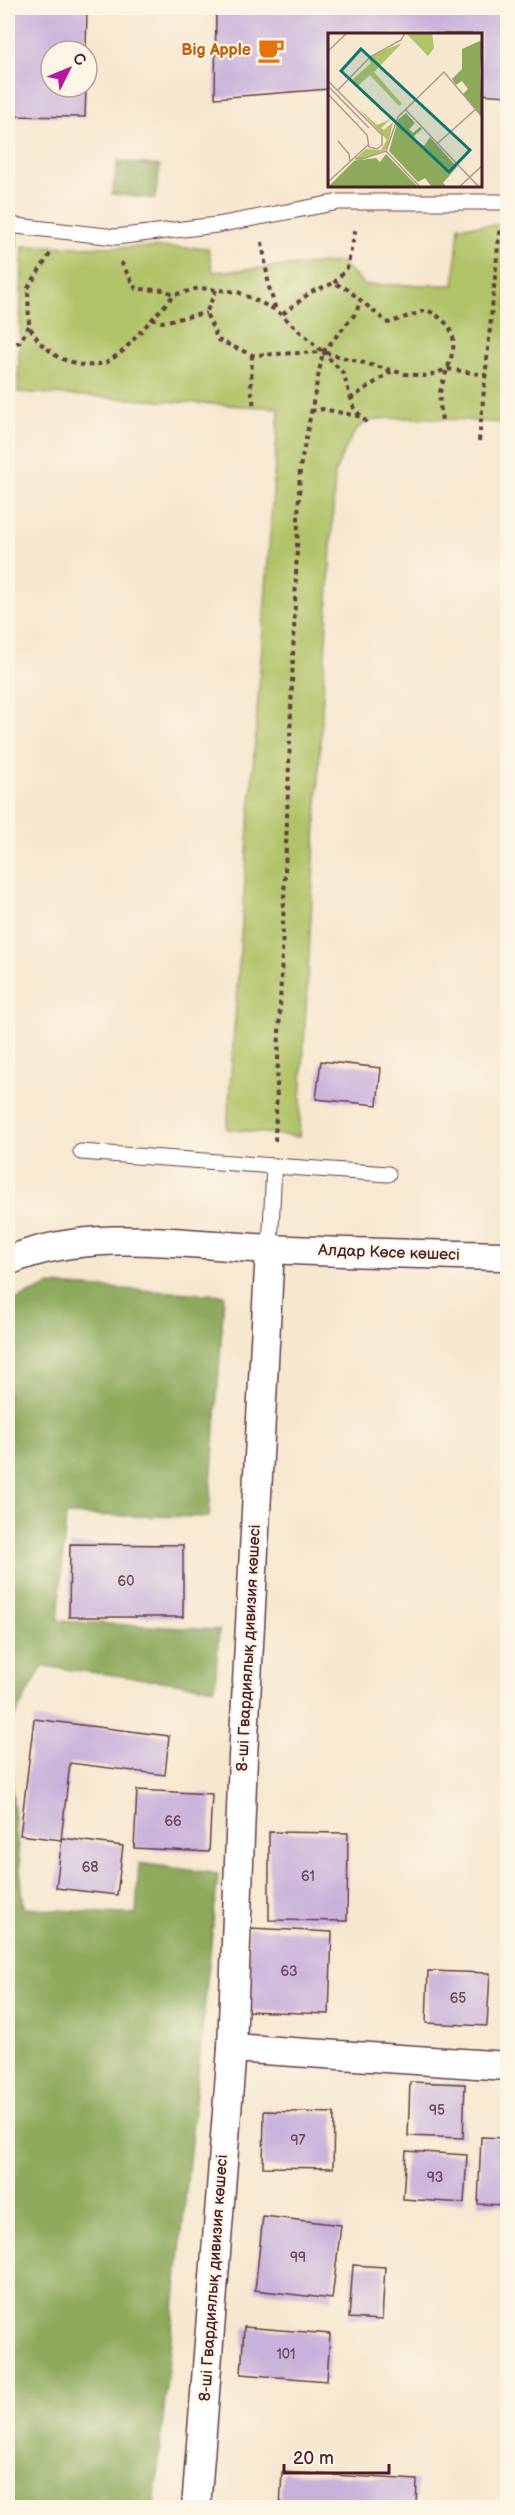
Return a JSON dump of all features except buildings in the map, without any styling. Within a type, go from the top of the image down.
[{"type":"street","name":"Алдар Көсе көшесі","points":[[8,1261],[26,1253],[89,1243],[163,1241],[270,1249],[507,1256]]},
{"type":"street","name":"8-ші Гвардиялық дивизия көшесі","points":[[196,2508],[232,2048],[243,1757],[270,1249]]},
{"type":"street","points":[[232,2048],[507,2066]]},
{"type":"lane","points":[[8,250],[8,225],[115,237],[217,225],[339,202],[501,202]]},
{"type":"lane","points":[[81,1152],[388,1174]]},
{"type":"lane","points":[[270,1249],[274,1166]]},
{"type":"path","points":[[283,314],[311,292],[334,283],[347,268],[361,202]]},
{"type":"path","points":[[479,441],[501,231],[501,202]]},
{"type":"path","points":[[258,217],[269,287],[276,310]]},
{"type":"path","points":[[8,346],[20,342],[29,326],[28,288],[38,269],[56,246],[60,230]]},
{"type":"path","points":[[334,283],[361,299],[388,322],[427,310],[441,316],[449,325],[455,339],[440,391],[442,421]]},
{"type":"path","points":[[29,326],[40,343],[59,358],[85,366],[106,363],[123,351],[174,295],[199,288],[238,292],[283,314],[323,352],[343,373],[350,399],[367,423]]},
{"type":"path","points":[[216,290],[206,313],[218,340],[252,356],[323,352],[393,371],[427,376],[448,369],[486,375]]},
{"type":"path","points":[[274,1166],[300,468],[323,352],[356,313],[361,299]]},
{"type":"path","points":[[152,318],[162,322],[206,313]]},
{"type":"path","points":[[252,356],[250,387],[254,407]]},
{"type":"path","points":[[350,399],[393,371]]},
{"type":"path","points":[[311,411],[323,409],[362,417]]},
{"type":"green space","points":[[118,161],[160,166],[155,199],[112,194]]},
{"type":"green space","points":[[507,225],[507,423],[410,418],[374,420],[363,424],[354,433],[335,473],[299,1137],[227,1129],[279,408],[18,392],[23,246],[208,248],[213,272],[341,262],[365,285],[454,285],[459,226]]},
{"type":"green space","points":[[50,1285],[224,1295],[209,1517],[66,1515],[58,1621],[219,1630],[215,1688],[43,1666],[8,1728],[8,1303]]},
{"type":"green space","points":[[8,1753],[24,1908],[136,1915],[139,1863],[218,1874],[154,2507],[8,2507]]},
{"type":"place","name":"Big Apple","points":[[271,50]]}]
